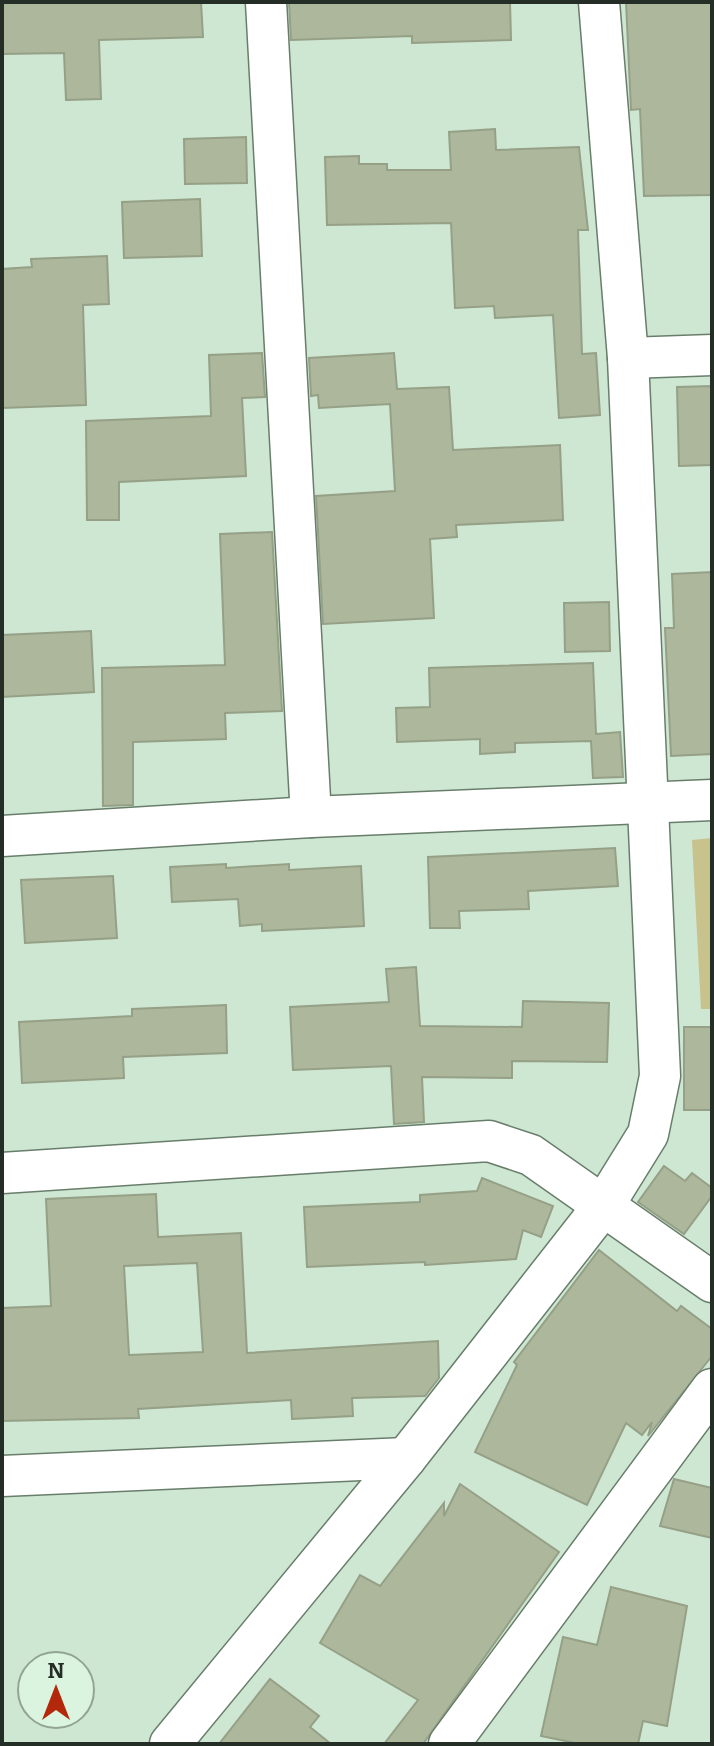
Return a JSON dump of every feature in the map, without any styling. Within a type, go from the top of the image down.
[{"type":"street","points":[[266,2],[311,817]]},
{"type":"street","points":[[170,1744],[406,1458],[604,1205],[648,1134],[660,1076],[645,803],[628,358],[599,2]]},
{"type":"street","points":[[628,358],[712,355]]},
{"type":"street","points":[[2,836],[311,817],[712,800]]},
{"type":"street","points":[[3,1165],[489,1141],[531,1155],[712,1282]]},
{"type":"street","points":[[449,1744],[712,1389]]},
{"type":"street","points":[[2,1476],[406,1458]]},
{"type":"shaded area","points":[[712,838],[712,1009],[701,1009],[692,840]]},
{"type":"building","points":[[2,2],[201,2],[203,37],[99,40],[101,99],[66,100],[64,53],[2,54]]},
{"type":"building","points":[[289,2],[510,2],[511,40],[412,43],[412,36],[291,40]]},
{"type":"building","points":[[626,2],[712,2],[712,195],[644,196],[640,109],[631,110]]},
{"type":"building","points":[[495,129],[496,150],[579,147],[588,230],[578,230],[582,354],[596,353],[600,415],[559,418],[553,315],[495,318],[494,306],[455,308],[451,223],[327,225],[325,157],[359,156],[359,164],[387,164],[387,170],[451,170],[449,132]]},
{"type":"building","points":[[246,137],[247,183],[185,184],[184,139]]},
{"type":"building","points":[[200,199],[202,256],[124,258],[122,202]]},
{"type":"building","points":[[107,256],[109,304],[83,305],[86,405],[2,408],[2,269],[32,267],[31,259]]},
{"type":"building","points":[[262,353],[265,397],[242,398],[246,476],[119,482],[119,520],[87,520],[86,421],[211,416],[209,355]]},
{"type":"building","points":[[394,353],[397,389],[449,387],[453,450],[560,445],[563,520],[456,525],[457,537],[430,539],[434,618],[323,624],[316,496],[395,491],[390,404],[319,408],[318,395],[311,396],[309,358]]},
{"type":"building","points":[[712,386],[712,465],[679,466],[677,387]]},
{"type":"building","points":[[272,532],[282,711],[225,713],[226,739],[133,742],[133,805],[103,806],[102,668],[225,665],[220,534]]},
{"type":"building","points":[[712,572],[712,754],[671,756],[665,628],[674,628],[672,574]]},
{"type":"building","points":[[609,602],[610,651],[565,652],[564,603]]},
{"type":"building","points":[[91,631],[94,692],[2,697],[2,635]]},
{"type":"building","points":[[593,663],[596,734],[620,732],[623,777],[593,778],[591,741],[515,743],[515,752],[480,754],[480,739],[397,742],[396,708],[430,707],[429,668]]},
{"type":"building","points":[[615,848],[618,886],[528,891],[529,909],[459,911],[460,928],[430,928],[428,857]]},
{"type":"building","points":[[226,864],[226,868],[289,864],[289,870],[361,866],[364,926],[262,931],[262,924],[240,926],[238,899],[172,902],[170,867]]},
{"type":"building","points":[[113,876],[117,938],[25,943],[21,880]]},
{"type":"building","points":[[416,967],[420,1026],[522,1027],[523,1001],[609,1003],[607,1062],[512,1061],[512,1078],[422,1077],[424,1122],[394,1124],[391,1066],[293,1070],[290,1007],[389,1002],[386,969]]},
{"type":"building","points":[[226,1005],[227,1053],[123,1057],[124,1078],[22,1083],[19,1022],[132,1016],[132,1009]]},
{"type":"building","points":[[684,1027],[712,1027],[712,1110],[684,1110]]},
{"type":"building","points":[[664,1166],[685,1181],[692,1173],[712,1188],[712,1196],[684,1234],[638,1202]]},
{"type":"building","points":[[482,1178],[553,1206],[541,1237],[523,1230],[516,1259],[425,1265],[425,1262],[307,1267],[304,1207],[420,1202],[420,1195],[477,1191]]},
{"type":"building","points":[[156,1194],[158,1237],[241,1233],[247,1353],[438,1341],[439,1378],[425,1396],[352,1398],[353,1416],[292,1419],[291,1400],[138,1409],[139,1418],[2,1421],[2,1308],[51,1306],[46,1199]],"holes":[[[197,1263],[203,1352],[129,1355],[124,1266]]]},
{"type":"building","points":[[599,1250],[677,1311],[681,1306],[712,1329],[712,1356],[648,1436],[652,1422],[642,1435],[626,1423],[587,1505],[475,1452],[517,1365],[514,1362]]},
{"type":"building","points":[[674,1479],[712,1488],[712,1538],[660,1526]]},
{"type":"building","points":[[460,1484],[559,1552],[423,1744],[384,1744],[418,1700],[320,1643],[360,1575],[380,1586],[444,1503],[444,1516]]},
{"type":"building","points":[[611,1587],[687,1606],[667,1726],[643,1721],[638,1744],[580,1744],[541,1736],[563,1637],[597,1645]]},
{"type":"building","points":[[270,1679],[319,1716],[310,1727],[331,1744],[219,1744]]}]
